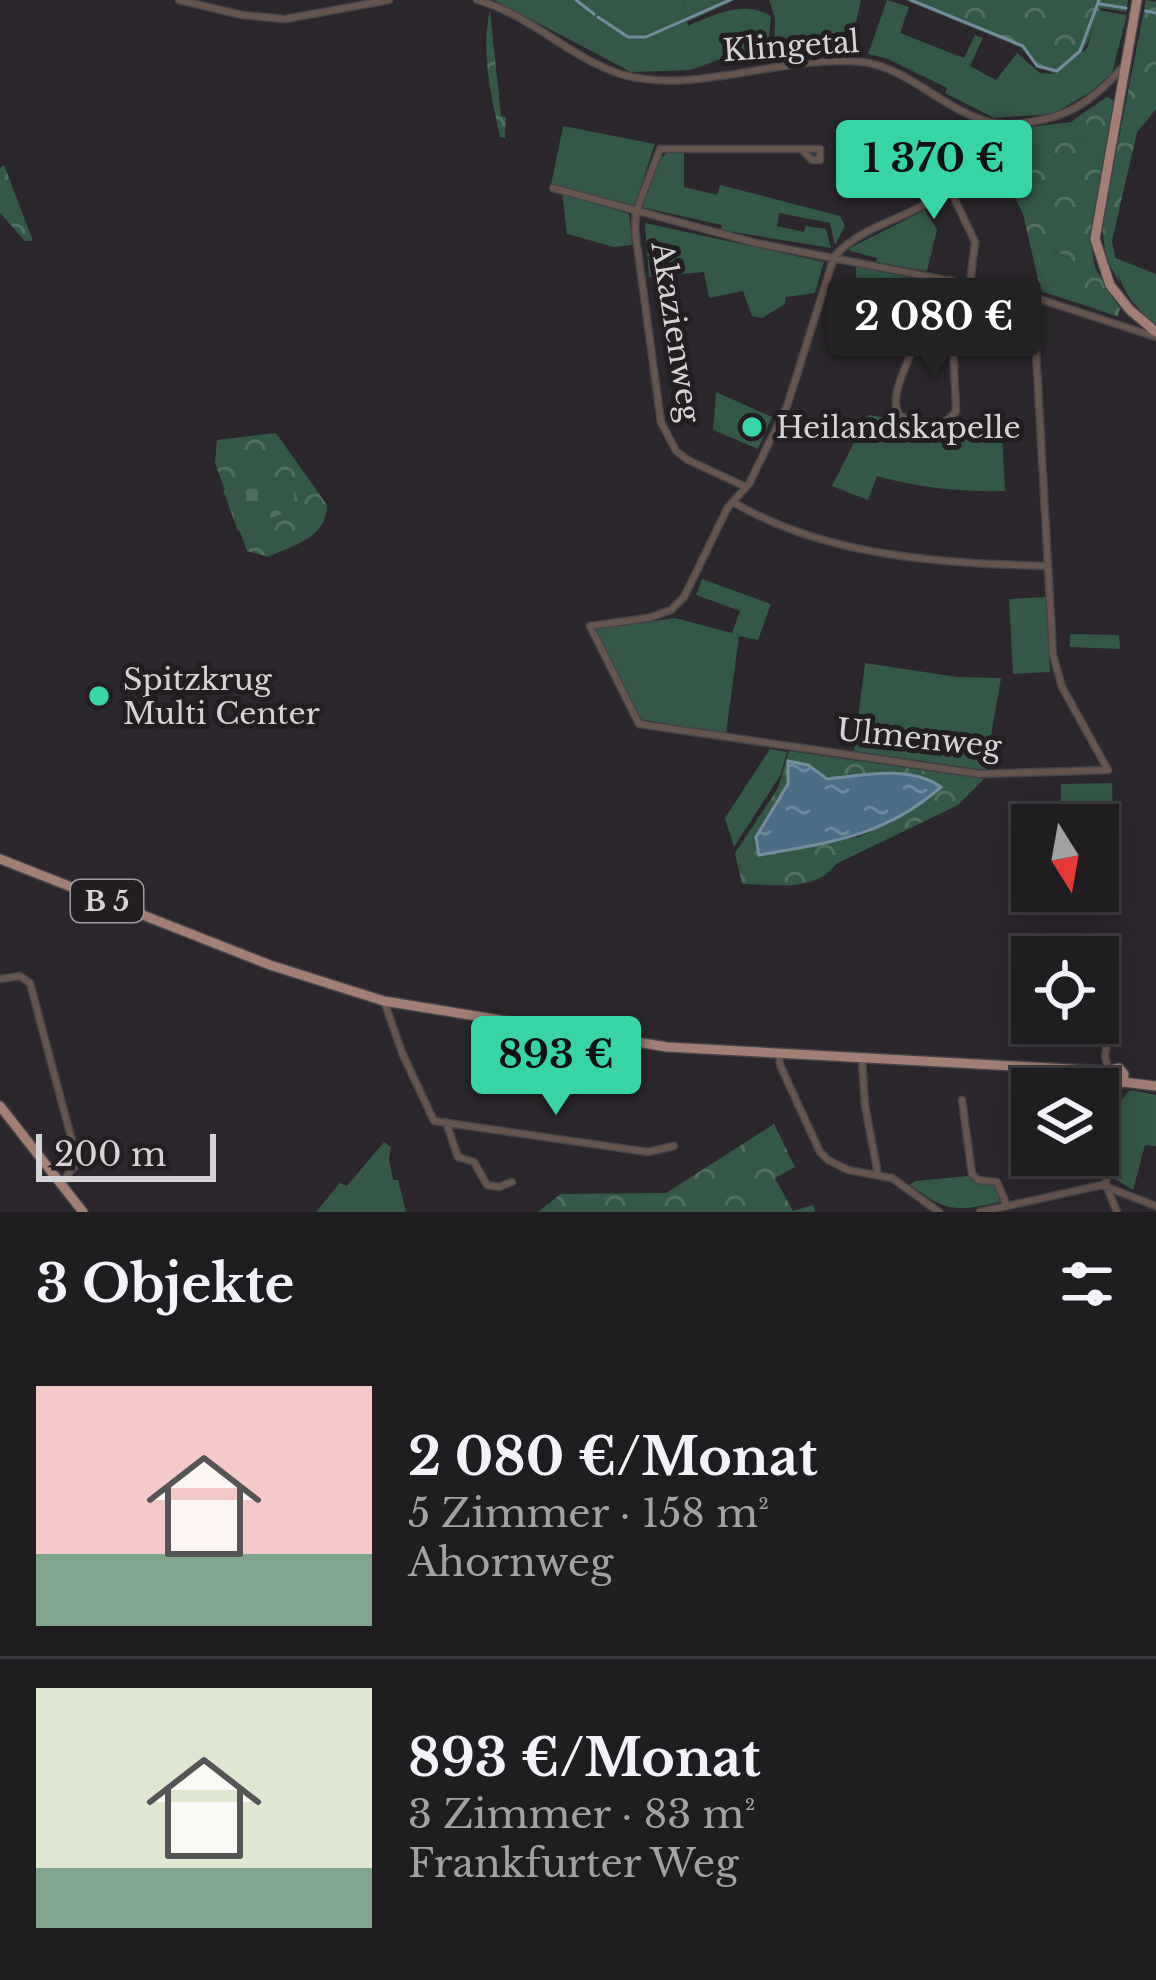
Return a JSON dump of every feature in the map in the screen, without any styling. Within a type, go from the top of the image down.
[{"type":"main road","points":[[1137,0],[1095,239],[1110,285],[1156,335]]},
{"type":"main road","name":"B 5","points":[[0,862],[270,965],[382,1002],[644,1045],[1049,1068]]},
{"type":"main road","name":"B 5","points":[[1119,1079],[1156,1085]]},
{"type":"main road","points":[[0,1106],[83,1212]]},
{"type":"street","points":[[179,0],[242,15],[285,19],[389,0]]},
{"type":"street","name":"Klingetal","points":[[477,0],[625,75],[666,80],[771,65],[868,62],[987,123]]},
{"type":"street","points":[[1047,566],[950,562],[869,550],[783,526],[733,502],[746,488],[787,406],[834,257],[852,240],[920,207],[949,187],[987,123],[1065,116],[1104,89],[1125,64]]},
{"type":"street","points":[[1104,89],[1120,90]]},
{"type":"street","points":[[977,118],[977,138]]},
{"type":"street","points":[[636,212],[660,148],[801,149]]},
{"type":"street","points":[[949,187],[975,242],[970,284]]},
{"type":"street","points":[[553,188],[756,243],[1033,297],[1156,335]]},
{"type":"street","name":"Akazienweg","points":[[636,212],[653,368],[666,437],[688,460],[746,488]]},
{"type":"street","points":[[908,350],[894,402],[896,411],[899,416],[941,424],[949,421],[956,411],[950,280]]},
{"type":"street","name":"Ulmenweg","points":[[733,502],[695,580],[671,610],[590,626],[632,718],[646,728],[980,774],[1108,770],[1056,670],[1033,297]]},
{"type":"street","points":[[0,979],[26,977],[30,983],[76,1156],[76,1166],[61,1183]]},
{"type":"street","points":[[382,1002],[430,1117],[648,1153],[674,1146]]},
{"type":"street","points":[[779,1053],[780,1065],[820,1152],[848,1170],[878,1174],[904,1185],[938,1212]]},
{"type":"street","points":[[862,1056],[865,1106],[878,1174]]},
{"type":"street","points":[[962,1100],[972,1174],[978,1180],[997,1182],[1006,1204]]},
{"type":"street","points":[[446,1122],[458,1156],[474,1162],[487,1185],[512,1182]]},
{"type":"street","points":[[1107,1176],[1117,1212]]},
{"type":"street","points":[[980,1212],[1106,1185],[1156,1206]]},
{"type":"green space","points":[[494,0],[683,0],[688,26],[730,10],[761,11],[771,16],[767,57],[723,58],[691,70],[631,72]]},
{"type":"green space","points":[[683,0],[735,0],[687,22]]},
{"type":"green space","points":[[769,0],[861,0],[849,55],[774,57],[775,18]]},
{"type":"green space","points":[[887,0],[909,7],[900,33],[964,58],[975,35],[983,38],[970,66],[996,80],[1017,53],[1040,73],[1054,74],[1087,48],[1099,10],[1127,15],[1112,73],[1092,91],[1053,114],[994,118],[945,93],[947,88],[868,54]]},
{"type":"green space","points":[[905,0],[1128,0],[1126,12],[1100,8],[1080,54],[1054,74],[1035,64],[1020,47]]},
{"type":"green space","points":[[1146,0],[1156,2],[1156,109],[1137,132],[1112,241],[1120,284],[1106,258],[1102,225]]},
{"type":"green space","points":[[490,11],[505,138],[500,137],[488,74]]},
{"type":"green space","points":[[1107,97],[1114,101],[1090,238],[1095,268],[1120,309],[1118,317],[1090,307],[1093,298],[1065,281],[1077,263],[1053,250],[1039,283],[1023,214],[986,141],[998,131],[999,140],[1026,160],[1033,147],[1092,136],[1082,114]]},
{"type":"green space","points":[[1082,114],[1093,136],[1034,147],[1026,161],[999,139],[998,131],[1071,122]]},
{"type":"green space","points":[[563,126],[655,144],[634,207],[551,185]]},
{"type":"green space","points":[[668,152],[684,152],[684,187],[717,195],[720,185],[840,216],[845,226],[835,245],[830,223],[779,213],[777,226],[804,232],[806,226],[826,229],[831,248],[721,230],[722,225],[641,207],[656,162]]},
{"type":"green space","points":[[4,165],[33,241],[25,241],[0,213],[0,168]]},
{"type":"green space","points":[[562,192],[629,214],[632,245],[614,247],[567,234]]},
{"type":"green space","points":[[925,210],[937,230],[927,271],[876,262],[877,258],[850,251],[850,248]]},
{"type":"green space","points":[[645,223],[824,262],[815,293],[786,297],[785,304],[762,318],[752,316],[743,291],[709,298],[704,272],[649,277]]},
{"type":"green space","points":[[1052,250],[1078,263],[1094,298],[1090,307],[1040,291]]},
{"type":"green space","points":[[1113,257],[1156,274],[1156,325],[1128,295]]},
{"type":"green space","points":[[856,265],[935,282],[947,304],[948,324],[908,322],[907,327],[948,331],[948,349],[917,345],[857,325]]},
{"type":"green space","points":[[716,392],[772,417],[758,449],[713,430]]},
{"type":"green space","points":[[868,415],[1002,435],[1005,491],[941,488],[877,476],[868,500],[832,486]]},
{"type":"green space","points":[[276,433],[327,505],[315,533],[268,557],[247,551],[215,463],[217,440]]},
{"type":"green space","points":[[293,487],[300,507],[238,531],[223,490]]},
{"type":"green space","points":[[702,579],[771,604],[758,640],[739,636],[726,734],[639,719],[595,629],[675,618],[732,633],[740,611],[696,595]]},
{"type":"green space","points":[[1046,597],[1050,672],[1013,674],[1009,599]]},
{"type":"green space","points":[[1070,634],[1119,635],[1120,649],[1070,647]]},
{"type":"green space","points":[[865,663],[957,677],[1001,678],[985,770],[854,751]]},
{"type":"green space","points":[[770,749],[787,752],[780,776],[734,847],[725,818]]},
{"type":"green space","points":[[789,751],[984,779],[958,805],[836,864],[817,879],[794,885],[742,884],[735,853],[778,788]],"holes":[[[788,763],[808,765],[827,779],[900,774],[940,786],[891,823],[858,837],[759,855],[761,826],[789,784]]]},
{"type":"green space","points":[[1112,783],[1113,804],[1061,804],[1061,784]]},
{"type":"green space","points":[[1130,1090],[1156,1095],[1156,1146],[1145,1145],[1133,1190],[1115,1176],[1119,1176],[1123,1098]]},
{"type":"green space","points":[[774,1124],[795,1167],[775,1178],[793,1211],[813,1205],[815,1212],[538,1212],[561,1194],[666,1193]]},
{"type":"green space","points":[[384,1142],[391,1147],[393,1180],[398,1180],[406,1212],[316,1212],[340,1183],[347,1186]]},
{"type":"green space","points":[[969,1176],[973,1182],[996,1186],[1000,1202],[952,1207],[910,1185],[915,1181]]},
{"type":"water","points":[[788,761],[808,765],[827,779],[901,774],[941,787],[899,817],[856,835],[759,855],[756,837],[788,784]]},
{"type":"waterway","points":[[576,0],[594,14]]},
{"type":"waterway","points":[[598,17],[628,37],[646,37],[730,0]]},
{"type":"waterway","points":[[911,0],[1023,46],[1037,66],[1057,71],[1080,51],[1099,0]]},
{"type":"waterway","points":[[1100,4],[1126,8]]},
{"type":"waterway","points":[[1146,11],[1156,13]]},
{"type":"place","name":"Heilandskapelle","points":[[752,427]]},
{"type":"place","name":"Spitzkrug Multi Center","points":[[99,696]]}]
